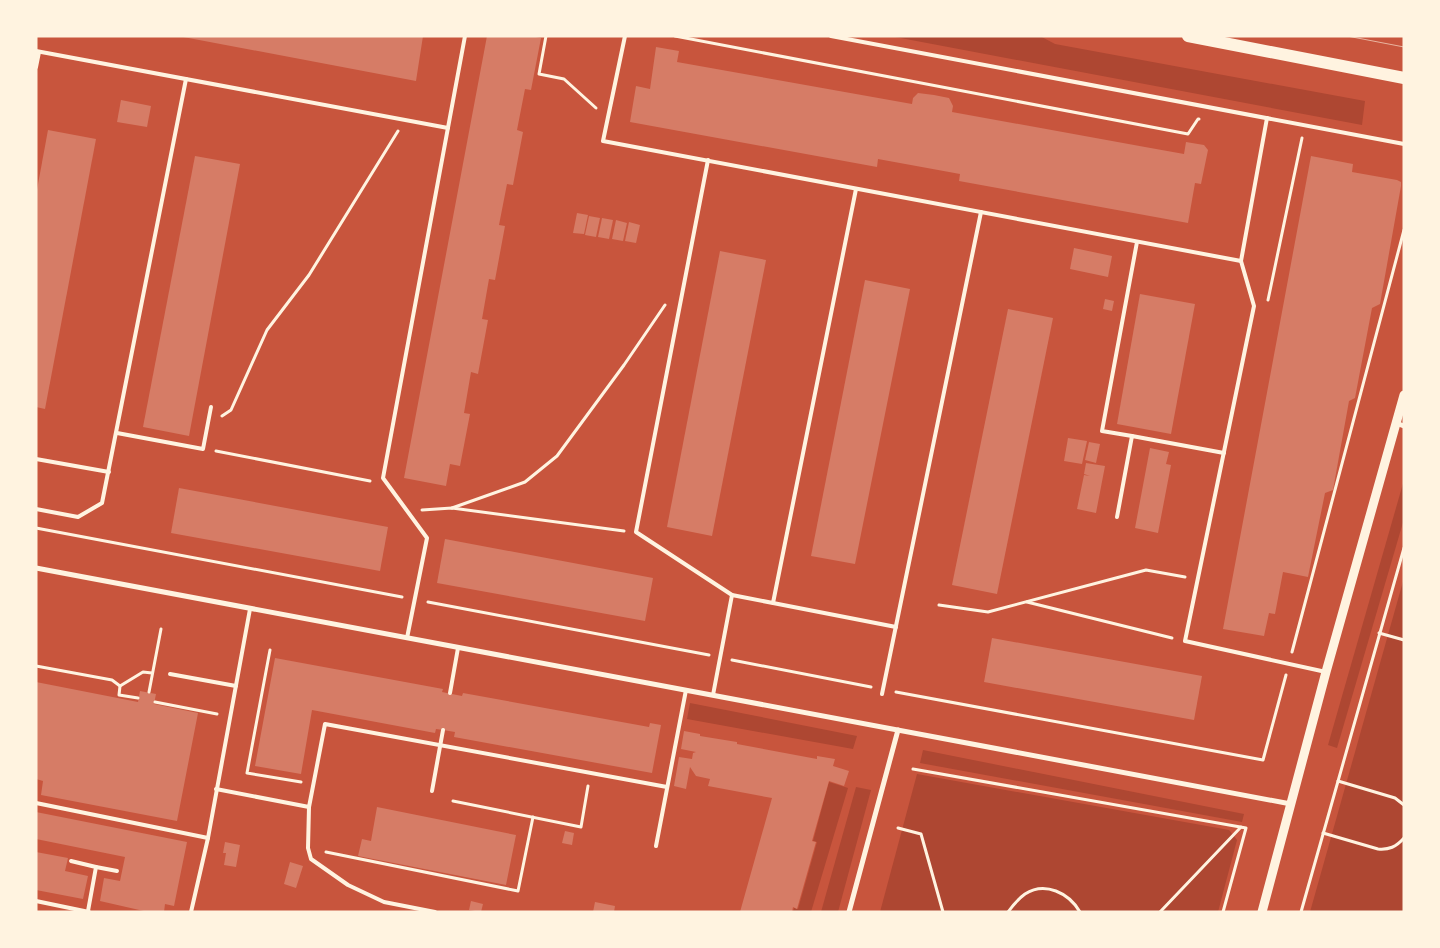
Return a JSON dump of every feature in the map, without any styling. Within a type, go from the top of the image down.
[{"type":"main road","points":[[1188,36],[1404,78]]},
{"type":"street","points":[[1262,912],[1326,672],[1400,425],[1404,395]]},
{"type":"street","points":[[36,568],[1291,804]]},
{"type":"street","points":[[849,912],[898,730]]},
{"type":"lane","points":[[408,638],[427,538],[383,478],[465,36]]},
{"type":"lane","points":[[625,36],[603,141],[1241,261]]},
{"type":"lane","points":[[832,36],[1404,144]]},
{"type":"lane","points":[[36,67],[38,52],[448,128]]},
{"type":"lane","points":[[36,509],[78,517],[102,503],[186,79]]},
{"type":"lane","points":[[1267,118],[1241,261],[1254,306],[1185,641],[1326,672]]},
{"type":"lane","points":[[708,160],[636,532],[732,595],[896,627]]},
{"type":"lane","points":[[773,603],[856,189]]},
{"type":"lane","points":[[882,694],[980,212]]},
{"type":"lane","points":[[1137,242],[1102,431],[1224,453]]},
{"type":"lane","points":[[116,434],[203,449],[211,407]]},
{"type":"lane","points":[[1117,517],[1132,436]]},
{"type":"lane","points":[[36,459],[108,472]]},
{"type":"lane","points":[[713,695],[732,595]]},
{"type":"lane","points":[[191,912],[208,838],[250,608]]},
{"type":"lane","points":[[450,693],[458,648]]},
{"type":"lane","points":[[170,674],[236,686]]},
{"type":"lane","points":[[656,846],[686,690]]},
{"type":"lane","points":[[435,912],[384,902],[348,885],[312,859],[308,848],[309,807],[325,724],[667,787]]},
{"type":"lane","points":[[432,791],[443,730]]},
{"type":"lane","points":[[216,789],[309,807]]},
{"type":"lane","points":[[36,803],[208,838]]},
{"type":"lane","points":[[71,861],[117,871]]},
{"type":"lane","points":[[36,901],[89,912],[96,866]]},
{"type":"path","points":[[546,36],[539,74],[564,79],[608,118]]},
{"type":"path","points":[[674,36],[1188,134],[1198,119],[1207,121]]},
{"type":"path","points":[[208,427],[231,410],[267,330],[309,275],[405,120]]},
{"type":"path","points":[[1267,303],[1302,138]]},
{"type":"path","points":[[36,528],[1263,760],[1404,230]]},
{"type":"path","points":[[452,508],[525,482],[557,456],[624,365],[685,276]]},
{"type":"path","points":[[203,449],[387,484]]},
{"type":"path","points":[[406,510],[452,508],[636,532]]},
{"type":"path","points":[[1301,912],[1404,548]]},
{"type":"path","points":[[939,604],[988,612],[1146,570],[1198,579]]},
{"type":"path","points":[[1027,602],[1185,641]]},
{"type":"path","points":[[149,692],[161,629]]},
{"type":"path","points":[[1379,633],[1404,640]]},
{"type":"path","points":[[270,650],[247,772],[314,785]]},
{"type":"path","points":[[1283,650],[1292,652]]},
{"type":"path","points":[[36,666],[112,680],[120,686]]},
{"type":"path","points":[[120,686],[143,672],[152,673]]},
{"type":"path","points":[[120,686],[119,694],[138,698]]},
{"type":"path","points":[[155,702],[230,716]]},
{"type":"path","points":[[913,768],[1246,828],[1223,912]]},
{"type":"path","points":[[452,801],[581,827],[590,773]]},
{"type":"path","points":[[1338,780],[1395,798],[1404,806]]},
{"type":"path","points":[[308,848],[518,891],[533,817]]},
{"type":"path","points":[[1160,912],[1241,826]]},
{"type":"path","points":[[898,828],[921,834],[944,912]]},
{"type":"path","points":[[1323,833],[1385,850],[1399,844],[1404,838]]},
{"type":"path","points":[[1008,912],[1016,900],[1027,893],[1039,889],[1053,890],[1065,894],[1075,903],[1080,912]]},
{"type":"shaded area","points":[[890,36],[1040,36],[1055,44],[1365,101],[1362,125]]},
{"type":"shaded area","points":[[1404,480],[1404,519],[1337,748],[1328,745]]},
{"type":"shaded area","points":[[1404,578],[1404,912],[1310,912]]},
{"type":"shaded area","points":[[690,703],[857,736],[853,749],[687,719]]},
{"type":"shaded area","points":[[923,750],[1244,814],[1242,822],[920,763]]},
{"type":"shaded area","points":[[917,774],[1229,830],[1237,840],[1218,912],[880,912]]},
{"type":"shaded area","points":[[829,782],[848,788],[811,912],[793,912],[794,908],[798,909],[817,842],[813,841]]},
{"type":"shaded area","points":[[856,787],[871,790],[838,912],[821,912]]},
{"type":"building","points":[[178,36],[423,36],[416,81]]},
{"type":"building","points":[[487,36],[531,36],[541,38],[531,90],[525,89],[517,130],[523,132],[513,185],[507,184],[499,225],[505,226],[495,280],[489,279],[482,319],[488,320],[478,374],[471,372],[464,413],[470,414],[460,466],[450,464],[446,486],[404,478]]},
{"type":"building","points":[[656,47],[679,51],[677,62],[912,104],[913,98],[918,93],[934,95],[949,98],[953,106],[952,112],[1184,154],[1186,142],[1204,145],[1208,150],[1201,184],[1195,183],[1188,223],[959,181],[960,174],[878,159],[877,167],[630,122],[636,86],[650,89]]},
{"type":"building","points":[[121,100],[151,106],[147,127],[117,122]]},
{"type":"building","points":[[48,130],[96,139],[45,409],[36,407],[36,195]]},
{"type":"building","points":[[195,156],[240,164],[189,436],[143,427]]},
{"type":"building","points":[[1311,156],[1353,164],[1352,172],[1397,180],[1401,182],[1401,186],[1380,304],[1372,308],[1355,398],[1349,401],[1333,490],[1325,493],[1308,577],[1283,572],[1275,614],[1269,613],[1264,636],[1223,629]]},
{"type":"building","points":[[577,213],[588,215],[584,234],[573,233]]},
{"type":"building","points":[[589,216],[600,218],[596,237],[585,235]]},
{"type":"building","points":[[602,218],[613,220],[609,239],[598,237]]},
{"type":"building","points":[[616,220],[627,223],[623,241],[612,239]]},
{"type":"building","points":[[629,222],[640,225],[636,243],[625,241]]},
{"type":"building","points":[[1074,248],[1112,256],[1108,277],[1070,269]]},
{"type":"building","points":[[720,251],[766,260],[712,536],[667,527]]},
{"type":"building","points":[[865,280],[910,289],[855,564],[811,556]]},
{"type":"building","points":[[1140,294],[1195,304],[1171,434],[1117,424]]},
{"type":"building","points":[[1105,299],[1114,301],[1112,311],[1103,309]]},
{"type":"building","points":[[1008,309],[1053,318],[997,594],[952,585]]},
{"type":"building","points":[[1068,438],[1087,441],[1082,464],[1064,461]]},
{"type":"building","points":[[1089,442],[1100,444],[1096,463],[1085,460]]},
{"type":"building","points":[[1150,448],[1169,452],[1166,464],[1171,465],[1158,533],[1135,528]]},
{"type":"building","points":[[1086,463],[1105,466],[1096,513],[1077,509],[1084,475],[1090,476],[1084,474]]},
{"type":"building","points":[[179,488],[388,527],[380,571],[171,533]]},
{"type":"building","points":[[445,539],[653,578],[645,621],[437,583]]},
{"type":"building","points":[[992,638],[1202,676],[1194,720],[984,682]]},
{"type":"building","points":[[275,658],[443,689],[442,692],[462,696],[463,693],[649,727],[650,723],[661,725],[652,773],[454,737],[455,732],[436,729],[435,733],[312,710],[301,774],[255,766]]},
{"type":"building","points":[[36,682],[138,702],[140,691],[156,694],[154,704],[198,713],[177,821],[41,795],[43,781],[36,779]]},
{"type":"building","points":[[684,731],[700,734],[700,736],[737,742],[737,744],[817,759],[817,756],[835,759],[833,766],[849,771],[844,786],[829,781],[812,841],[816,842],[797,909],[793,907],[792,912],[740,912],[772,798],[708,786],[710,779],[696,776],[690,767],[686,789],[674,786],[679,757],[692,759],[693,753],[696,752],[681,749]]},
{"type":"building","points":[[377,807],[516,835],[506,885],[358,856],[362,839],[371,841]]},
{"type":"building","points":[[36,812],[187,842],[174,906],[165,904],[164,912],[148,912],[100,901],[104,878],[120,881],[125,857],[36,839]]},
{"type":"building","points":[[565,831],[574,833],[572,845],[562,843]]},
{"type":"building","points":[[225,842],[240,845],[236,867],[224,865],[226,853],[223,853]]},
{"type":"building","points":[[36,852],[68,858],[65,871],[88,876],[83,899],[36,890]]},
{"type":"building","points":[[290,862],[303,866],[296,888],[284,884]]},
{"type":"building","points":[[471,901],[483,904],[481,912],[469,910]]},
{"type":"building","points":[[595,902],[615,906],[614,912],[593,912]]},
{"type":"tram line","points":[[1347,36],[1404,47]]}]
